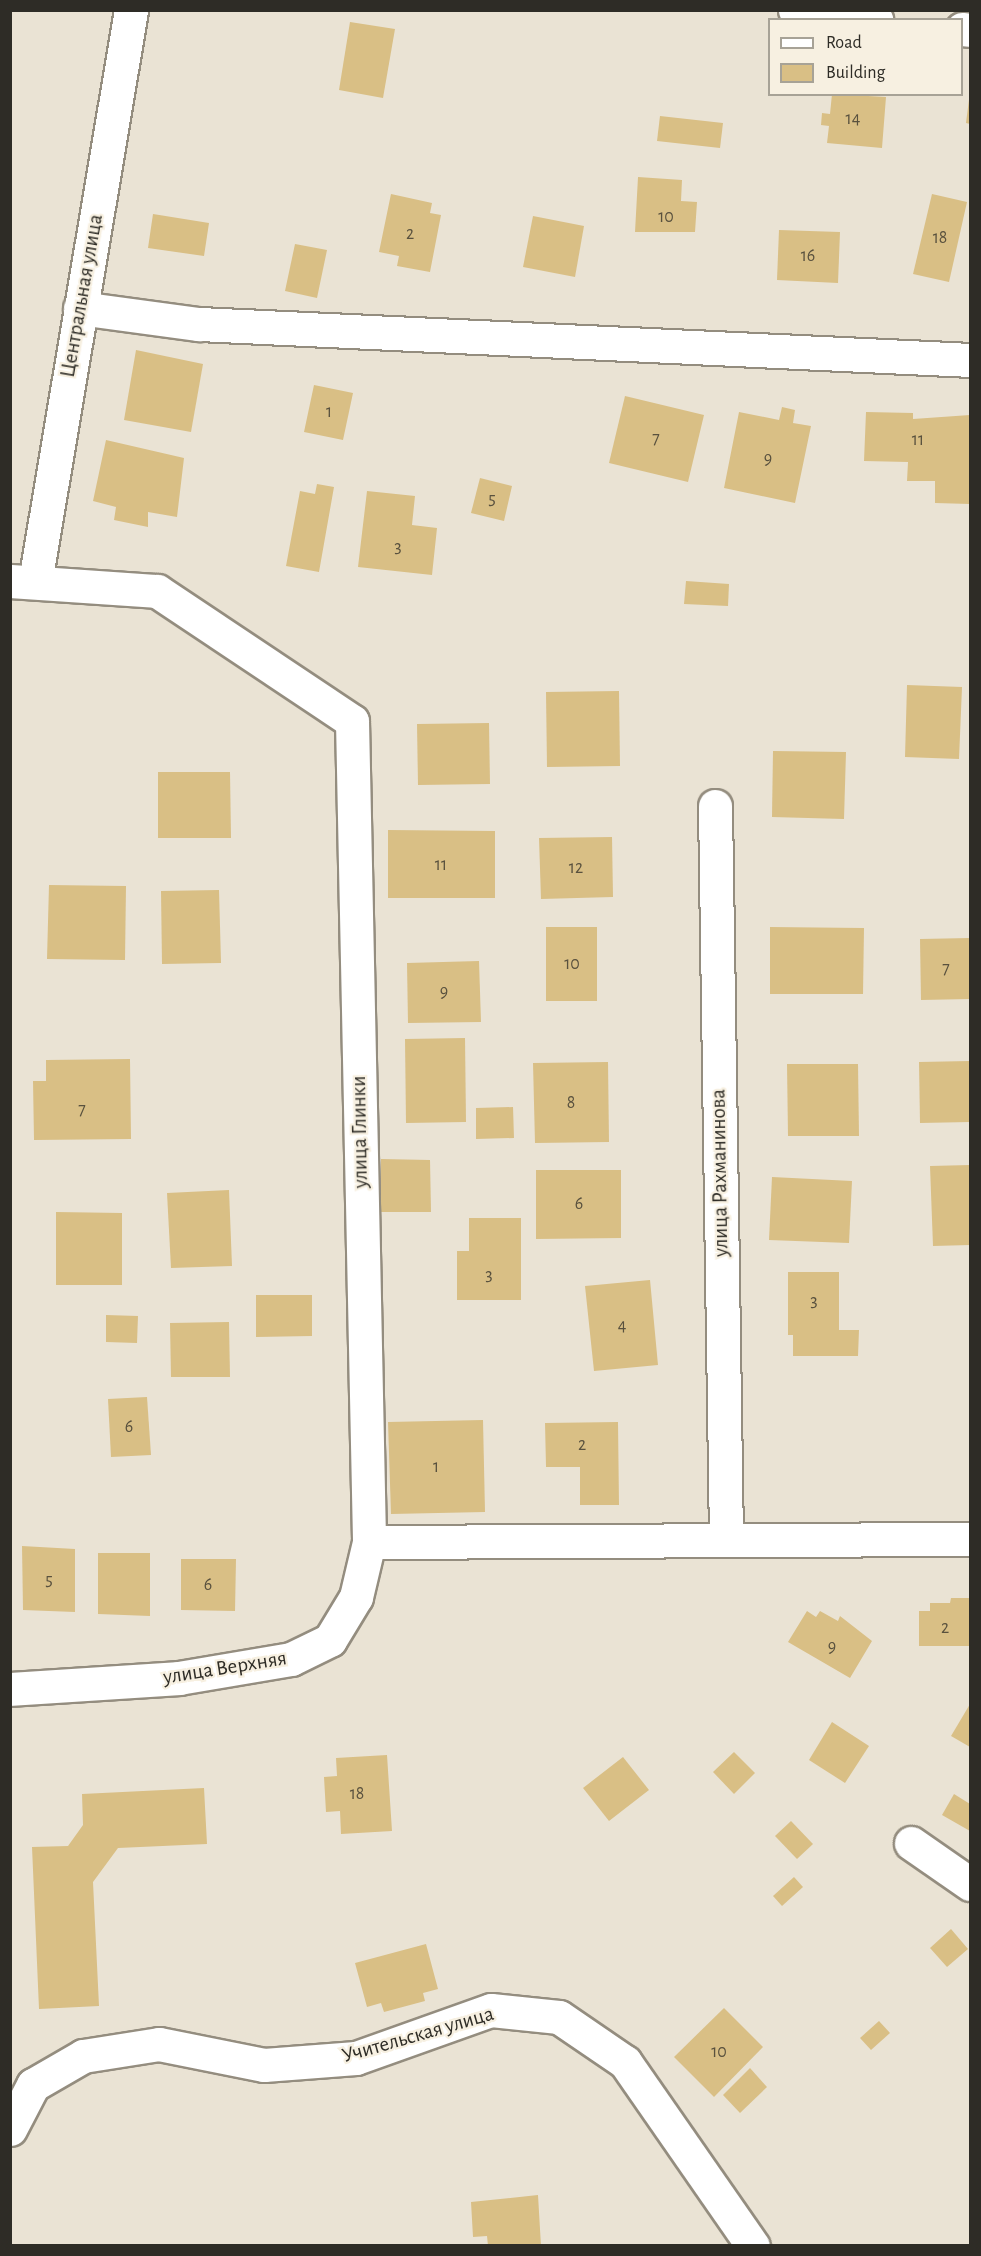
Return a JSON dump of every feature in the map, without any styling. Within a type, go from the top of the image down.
[{"type":"street","name":"Центральная улица","points":[[23,582],[80,308],[131,10]]},
{"type":"street","points":[[795,10],[860,18]]},
{"type":"street","points":[[80,308],[199,324],[970,360]]},
{"type":"street","name":"улица Глинки","points":[[23,582],[157,591],[352,721],[369,1542]]},
{"type":"street","name":"улица Рахманинова","points":[[715,806],[726,1540]]},
{"type":"street","points":[[369,1542],[970,1539]]},
{"type":"street","name":"улица Верхняя","points":[[10,1689],[179,1678],[291,1659],[330,1640],[356,1597],[369,1542]]},
{"type":"street","points":[[910,1843],[970,1884]]},
{"type":"street","name":"Учительская улица","points":[[10,2129],[33,2085],[83,2056],[159,2044],[264,2065],[356,2058],[491,2010],[559,2017],[625,2062],[753,2246]]},
{"type":"building","points":[[350,22],[395,29],[383,98],[339,90]]},
{"type":"building","points":[[970,92],[970,124],[966,123]]},
{"type":"building","points":[[832,96],[886,97],[882,148],[827,143],[829,126],[821,125],[822,113],[830,114]]},
{"type":"building","points":[[660,116],[723,123],[720,148],[657,141]]},
{"type":"building","points":[[638,177],[682,180],[681,201],[697,202],[695,232],[635,232]]},
{"type":"building","points":[[391,194],[432,203],[430,213],[441,215],[430,272],[397,266],[399,256],[379,252]]},
{"type":"building","points":[[932,194],[967,202],[949,282],[913,274]]},
{"type":"building","points":[[153,214],[209,223],[204,256],[148,248]]},
{"type":"building","points":[[533,216],[584,226],[575,277],[523,267]]},
{"type":"building","points":[[779,230],[840,232],[838,283],[777,280]]},
{"type":"building","points":[[295,244],[327,250],[317,298],[285,291]]},
{"type":"building","points":[[136,350],[203,364],[191,432],[124,420]]},
{"type":"building","points":[[314,385],[353,393],[343,440],[304,432]]},
{"type":"building","points":[[625,396],[704,415],[688,482],[609,463]]},
{"type":"building","points":[[782,407],[795,410],[793,423],[811,426],[795,503],[724,488],[739,412],[779,420]]},
{"type":"building","points":[[866,412],[913,413],[913,419],[970,415],[970,504],[935,503],[935,481],[907,481],[908,462],[864,461]]},
{"type":"building","points":[[106,440],[184,458],[177,517],[148,512],[148,527],[114,520],[116,507],[93,501]]},
{"type":"building","points":[[480,478],[512,486],[504,521],[471,513]]},
{"type":"building","points":[[317,484],[334,487],[319,572],[286,566],[300,491],[315,494]]},
{"type":"building","points":[[367,491],[415,496],[412,525],[437,528],[432,575],[358,567]]},
{"type":"building","points":[[686,581],[729,584],[728,606],[684,604]]},
{"type":"building","points":[[907,685],[962,687],[959,759],[905,757]]},
{"type":"building","points":[[619,691],[620,766],[547,767],[546,692]]},
{"type":"building","points":[[489,723],[490,784],[418,785],[417,724]]},
{"type":"building","points":[[773,751],[846,752],[844,819],[772,817]]},
{"type":"building","points":[[158,772],[230,772],[231,838],[158,838]]},
{"type":"building","points":[[388,830],[495,831],[495,898],[388,898]]},
{"type":"building","points":[[612,837],[613,897],[541,899],[539,838]]},
{"type":"building","points":[[49,885],[126,886],[125,960],[47,959]]},
{"type":"building","points":[[219,890],[221,963],[162,964],[161,891]]},
{"type":"building","points":[[546,927],[597,927],[597,1001],[546,1001]]},
{"type":"building","points":[[770,927],[864,928],[863,994],[770,994]]},
{"type":"building","points":[[970,938],[970,999],[921,1000],[920,939]]},
{"type":"building","points":[[479,961],[481,1022],[408,1023],[407,963]]},
{"type":"building","points":[[465,1038],[466,1122],[406,1123],[405,1039]]},
{"type":"building","points":[[130,1059],[131,1139],[34,1140],[33,1081],[46,1081],[46,1060]]},
{"type":"building","points":[[970,1061],[970,1122],[920,1123],[919,1062]]},
{"type":"building","points":[[608,1062],[609,1142],[535,1143],[533,1063]]},
{"type":"building","points":[[787,1064],[858,1064],[859,1136],[788,1136]]},
{"type":"building","points":[[513,1107],[514,1138],[476,1139],[476,1108]]},
{"type":"building","points":[[381,1159],[430,1160],[431,1212],[381,1212]]},
{"type":"building","points":[[970,1165],[970,1245],[933,1246],[930,1166]]},
{"type":"building","points":[[536,1170],[621,1170],[621,1238],[536,1239]]},
{"type":"building","points":[[772,1177],[852,1181],[849,1243],[769,1240]]},
{"type":"building","points":[[229,1190],[232,1266],[171,1268],[167,1193]]},
{"type":"building","points":[[56,1212],[122,1213],[122,1285],[56,1285]]},
{"type":"building","points":[[469,1218],[521,1218],[521,1300],[457,1300],[457,1251],[469,1251]]},
{"type":"building","points":[[788,1272],[839,1272],[839,1330],[859,1330],[858,1356],[793,1356],[793,1335],[788,1335]]},
{"type":"building","points":[[650,1280],[658,1365],[594,1371],[585,1286]]},
{"type":"building","points":[[256,1295],[312,1295],[312,1336],[256,1337]]},
{"type":"building","points":[[106,1315],[138,1316],[137,1343],[106,1342]]},
{"type":"building","points":[[229,1322],[230,1377],[171,1377],[170,1323]]},
{"type":"building","points":[[147,1397],[151,1455],[111,1457],[108,1399]]},
{"type":"building","points":[[483,1420],[485,1512],[391,1514],[388,1422]]},
{"type":"building","points":[[618,1422],[619,1505],[580,1505],[580,1467],[546,1467],[545,1423]]},
{"type":"building","points":[[22,1546],[75,1549],[75,1612],[23,1610]]},
{"type":"building","points":[[98,1553],[150,1553],[150,1616],[98,1614]]},
{"type":"building","points":[[181,1559],[236,1559],[235,1611],[181,1610]]},
{"type":"building","points":[[951,1598],[970,1598],[970,1646],[919,1646],[919,1611],[930,1611],[930,1603],[950,1603]]},
{"type":"building","points":[[807,1611],[816,1617],[820,1611],[838,1621],[840,1616],[872,1641],[850,1678],[788,1642]]},
{"type":"building","points":[[970,1704],[970,1747],[951,1736]]},
{"type":"building","points":[[832,1722],[869,1746],[845,1783],[809,1760]]},
{"type":"building","points":[[734,1752],[755,1773],[734,1794],[713,1772]]},
{"type":"building","points":[[387,1755],[392,1831],[341,1834],[340,1811],[326,1812],[324,1777],[337,1776],[336,1758]]},
{"type":"building","points":[[623,1757],[649,1790],[609,1821],[583,1788]]},
{"type":"building","points":[[204,1788],[207,1844],[118,1848],[93,1882],[99,2006],[39,2009],[32,1847],[68,1846],[83,1825],[82,1794]]},
{"type":"building","points":[[954,1794],[970,1804],[970,1831],[942,1815]]},
{"type":"building","points":[[791,1821],[813,1844],[797,1859],[775,1836]]},
{"type":"building","points":[[794,1877],[803,1887],[782,1906],[773,1896]]},
{"type":"building","points":[[951,1929],[968,1949],[947,1967],[930,1948]]},
{"type":"building","points":[[426,1944],[438,1989],[423,1993],[425,2001],[384,2012],[381,2003],[367,2007],[355,1963]]},
{"type":"building","points":[[724,2008],[763,2047],[714,2097],[674,2057]]},
{"type":"building","points":[[879,2021],[890,2033],[871,2050],[860,2038]]},
{"type":"building","points":[[750,2068],[767,2087],[740,2113],[723,2095]]},
{"type":"building","points":[[538,2195],[541,2246],[488,2246],[487,2236],[473,2237],[471,2202]]}]
